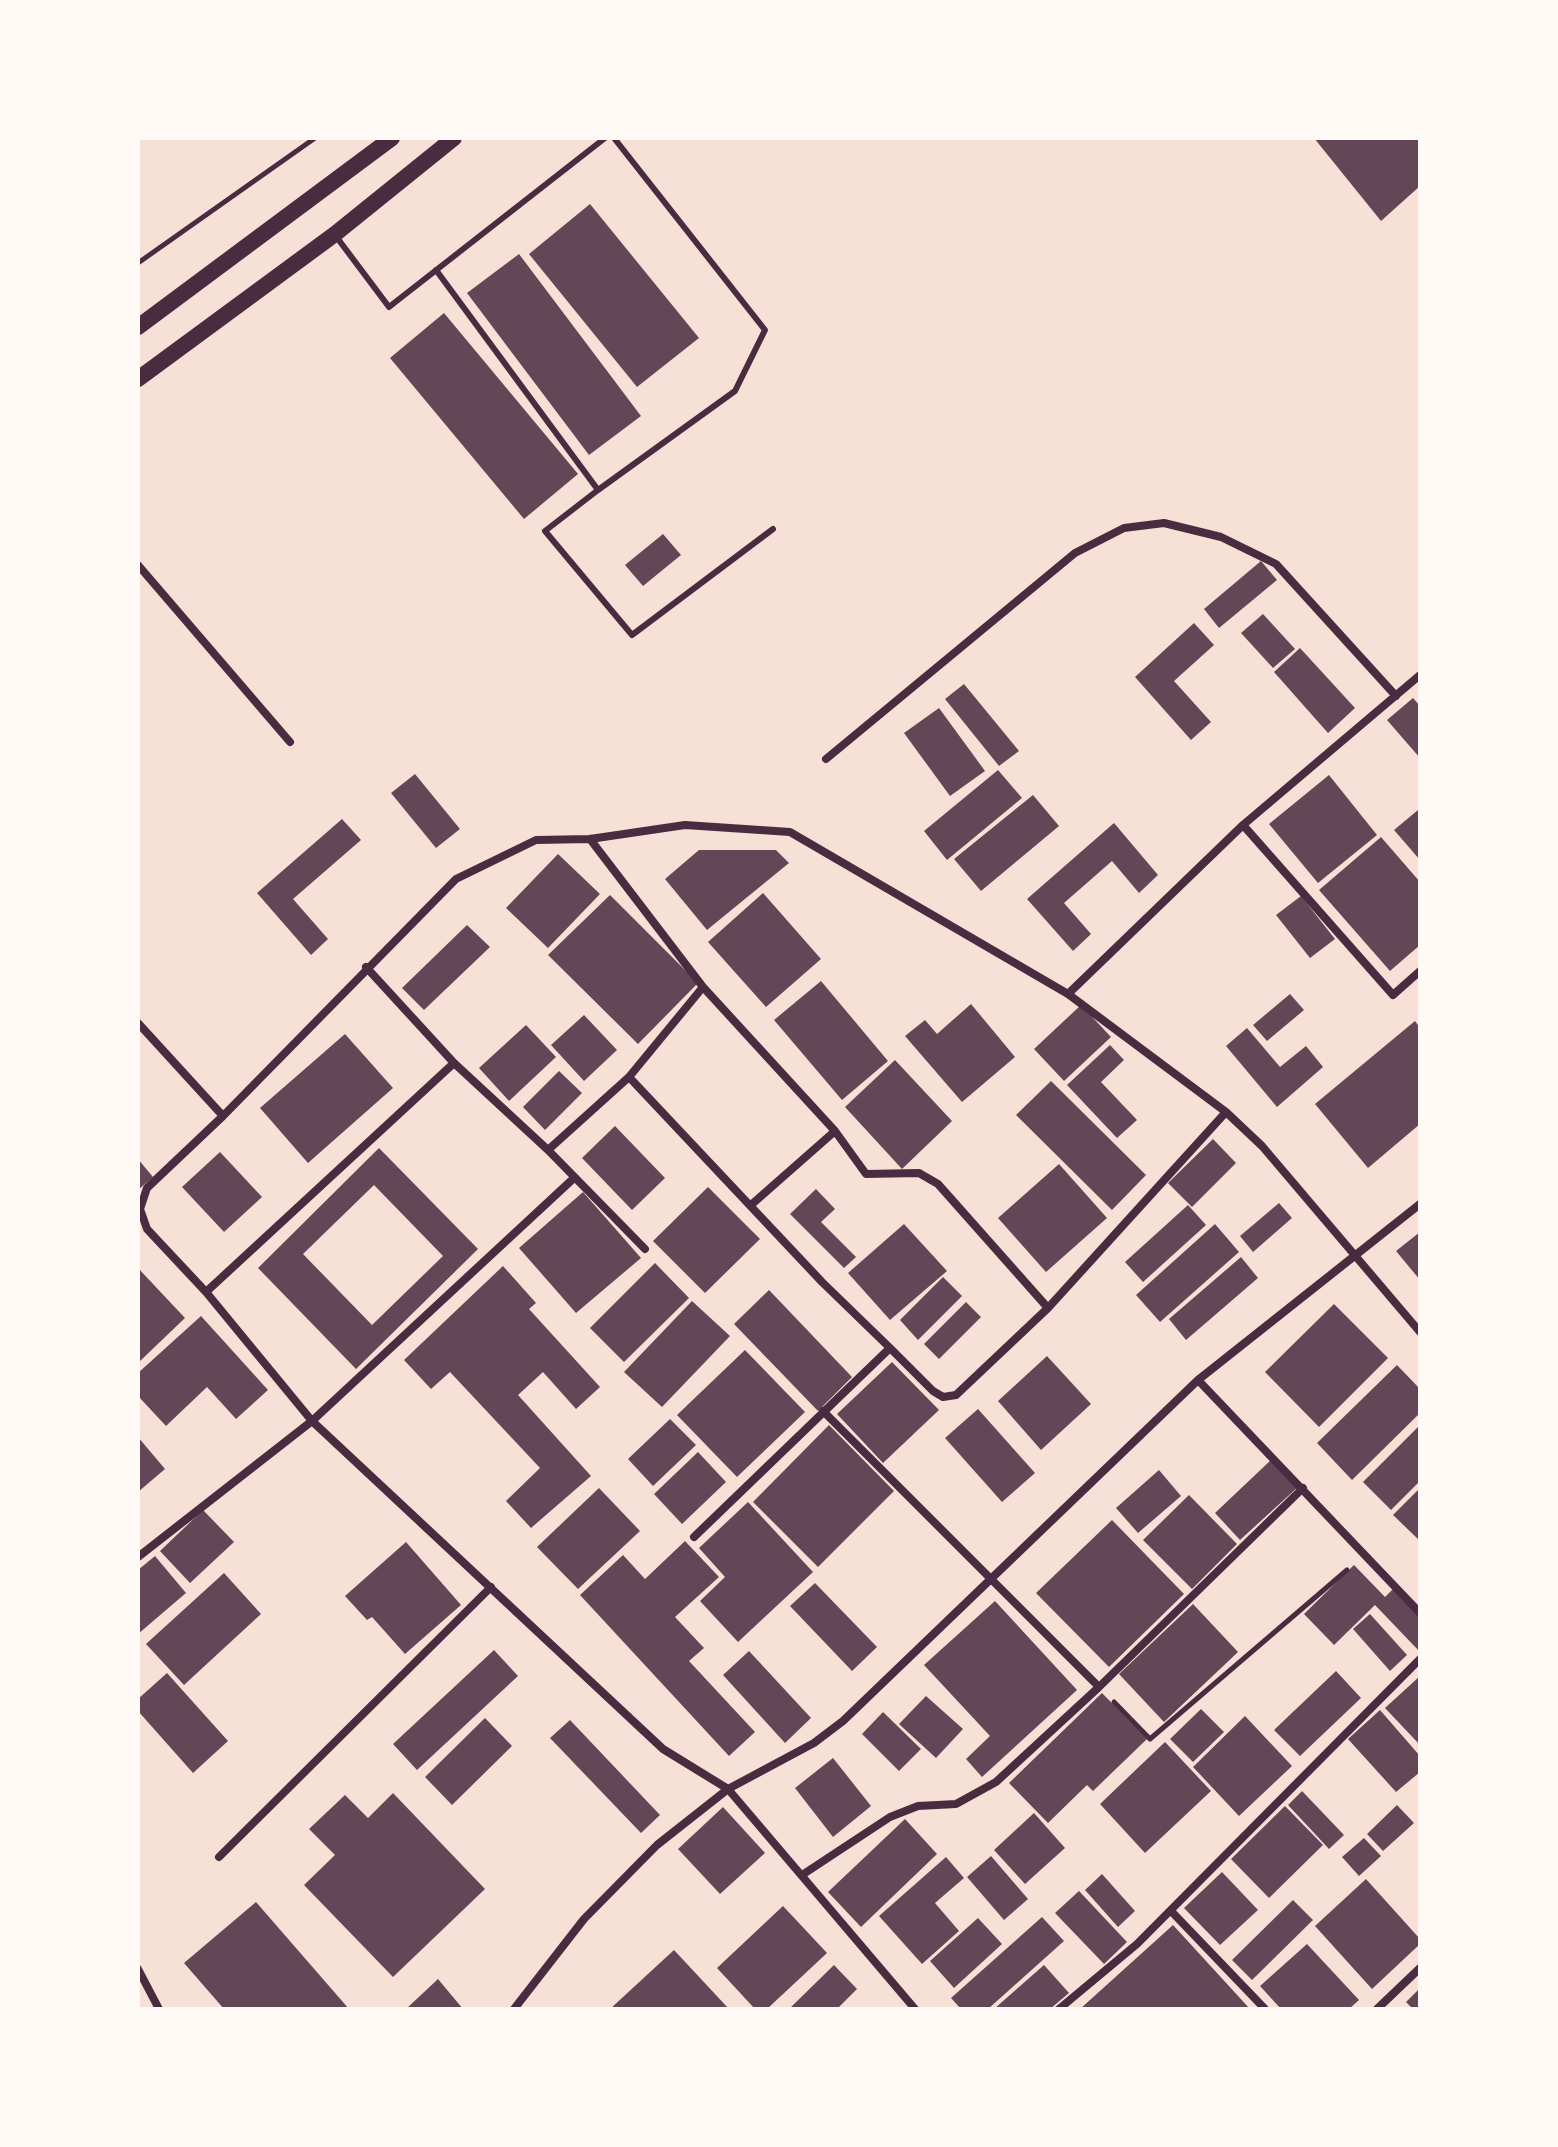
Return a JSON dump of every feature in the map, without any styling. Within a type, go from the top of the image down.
[{"type":"main road","points":[[138,327],[392,138]]},
{"type":"main road","points":[[138,379],[335,234],[454,138]]},
{"type":"street","points":[[826,759],[1075,553],[1124,528],[1164,523],[1221,537],[1276,564],[1396,696]]},
{"type":"street","points":[[138,565],[290,742]]},
{"type":"street","points":[[1068,994],[1243,825],[1420,675]]},
{"type":"street","points":[[915,2009],[728,1789],[663,1749],[312,1421],[206,1292],[147,1229],[140,1209],[147,1188],[223,1116],[366,967],[456,879],[536,840],[590,839],[685,825],[790,832],[1068,994],[1226,1112],[1262,1146],[1420,1332]]},
{"type":"street","points":[[1243,825],[1393,995],[1420,971]]},
{"type":"street","points":[[590,839],[703,987],[835,1131],[866,1174],[919,1173],[938,1184],[1048,1308]]},
{"type":"street","points":[[366,967],[454,1063],[548,1150],[645,1249]]},
{"type":"street","points":[[548,1150],[629,1077],[703,987]]},
{"type":"street","points":[[138,1023],[223,1116]]},
{"type":"street","points":[[206,1292],[454,1063]]},
{"type":"street","points":[[629,1077],[822,1282],[933,1391],[943,1397],[956,1395],[1048,1308],[1226,1112]]},
{"type":"street","points":[[751,1205],[835,1131]]},
{"type":"street","points":[[138,1557],[312,1421],[574,1178]]},
{"type":"street","points":[[514,2009],[584,1919],[625,1874],[728,1789],[814,1743],[843,1721],[1198,1380],[1420,1204]]},
{"type":"street","points":[[694,1537],[890,1348]]},
{"type":"street","points":[[1198,1380],[1420,1613]]},
{"type":"street","points":[[823,1411],[1099,1687]]},
{"type":"street","points":[[802,1875],[890,1817],[918,1806],[956,1804],[996,1782],[1099,1687],[1303,1488]]},
{"type":"street","points":[[219,1857],[491,1587]]},
{"type":"street","points":[[1059,2009],[1171,1911],[1420,1659]]},
{"type":"street","points":[[1171,1911],[1265,2009]]},
{"type":"street","points":[[1377,2009],[1420,1968]]},
{"type":"street","points":[[138,1969],[159,2009]]},
{"type":"lane","points":[[335,234],[389,307],[605,138]]},
{"type":"lane","points":[[614,138],[765,330],[735,391],[545,531],[632,635],[773,529]]},
{"type":"lane","points":[[436,270],[598,490]]},
{"type":"path","points":[[138,263],[315,138]]},
{"type":"path","points":[[1099,1687],[1150,1739],[1364,1555]]},
{"type":"building","points":[[1314,138],[1420,138],[1420,186],[1381,221]]},
{"type":"building","points":[[590,204],[699,338],[637,387],[529,254]]},
{"type":"building","points":[[519,254],[641,416],[589,455],[467,293]]},
{"type":"building","points":[[444,313],[578,474],[524,519],[390,358]]},
{"type":"building","points":[[663,534],[681,555],[643,586],[625,565]]},
{"type":"building","points":[[1261,561],[1277,580],[1219,628],[1204,609]]},
{"type":"building","points":[[1263,614],[1295,649],[1273,668],[1241,633]]},
{"type":"building","points":[[1194,623],[1214,645],[1174,681],[1211,722],[1191,740],[1135,677]]},
{"type":"building","points":[[1300,648],[1355,708],[1328,733],[1274,672]]},
{"type":"building","points":[[964,684],[1019,751],[999,766],[945,699]]},
{"type":"building","points":[[1413,698],[1420,706],[1420,758],[1387,720]]},
{"type":"building","points":[[939,708],[985,771],[950,796],[904,733]]},
{"type":"building","points":[[998,770],[1022,798],[947,860],[924,831]]},
{"type":"building","points":[[415,774],[460,829],[436,848],[391,793]]},
{"type":"building","points":[[1329,775],[1377,835],[1318,883],[1269,824]]},
{"type":"building","points":[[1033,795],[1059,826],[981,891],[954,859]]},
{"type":"building","points":[[1418,810],[1420,812],[1420,860],[1394,830]]},
{"type":"building","points":[[342,819],[361,840],[293,899],[328,939],[311,955],[257,893]]},
{"type":"building","points":[[1114,823],[1158,875],[1139,893],[1112,861],[1064,903],[1091,934],[1073,951],[1027,899]]},
{"type":"building","points":[[1381,837],[1420,882],[1420,945],[1390,971],[1319,890]]},
{"type":"building","points":[[699,850],[776,850],[789,863],[707,930],[665,879]]},
{"type":"building","points":[[558,854],[600,894],[548,948],[506,908]]},
{"type":"building","points":[[763,893],[821,959],[766,1007],[708,942]]},
{"type":"building","points":[[610,895],[698,983],[638,1044],[548,955]]},
{"type":"building","points":[[1301,896],[1335,939],[1310,958],[1276,915]]},
{"type":"building","points":[[467,925],[490,947],[424,1010],[402,988]]},
{"type":"building","points":[[821,981],[888,1061],[842,1100],[774,1020]]},
{"type":"building","points":[[1290,994],[1304,1010],[1267,1041],[1253,1025]]},
{"type":"building","points":[[971,1004],[1015,1057],[962,1102],[905,1036],[925,1020],[937,1034]]},
{"type":"building","points":[[1081,1005],[1111,1037],[1064,1081],[1034,1049]]},
{"type":"building","points":[[584,1015],[617,1050],[584,1081],[551,1045]]},
{"type":"building","points":[[1415,1021],[1420,1028],[1420,1124],[1368,1168],[1315,1104]]},
{"type":"building","points":[[526,1025],[556,1057],[509,1101],[479,1068]]},
{"type":"building","points":[[1247,1028],[1280,1067],[1306,1046],[1323,1067],[1277,1107],[1226,1046]]},
{"type":"building","points":[[345,1034],[393,1088],[308,1163],[260,1108]]},
{"type":"building","points":[[1110,1045],[1124,1060],[1101,1082],[1137,1120],[1117,1138],[1067,1085]]},
{"type":"building","points":[[895,1060],[952,1121],[902,1169],[845,1107]]},
{"type":"building","points":[[559,1071],[582,1093],[545,1130],[523,1107]]},
{"type":"building","points":[[1051,1081],[1146,1175],[1112,1210],[1016,1115]]},
{"type":"building","points":[[615,1126],[665,1178],[632,1210],[582,1158]]},
{"type":"building","points":[[1213,1139],[1236,1163],[1192,1207],[1168,1183]]},
{"type":"building","points":[[379,1148],[478,1249],[356,1369],[258,1268]],"holes":[[[374,1185],[443,1256],[372,1325],[303,1254]]]},
{"type":"building","points":[[220,1152],[262,1197],[224,1232],[182,1187]]},
{"type":"building","points":[[138,1159],[153,1177],[138,1190]]},
{"type":"building","points":[[1059,1164],[1107,1218],[1046,1272],[998,1218]]},
{"type":"building","points":[[708,1187],[760,1239],[705,1293],[653,1241]]},
{"type":"building","points":[[816,1189],[835,1209],[821,1222],[856,1257],[844,1268],[790,1214]]},
{"type":"building","points":[[583,1192],[641,1258],[576,1313],[519,1248]]},
{"type":"building","points":[[1279,1203],[1292,1218],[1253,1252],[1240,1236]]},
{"type":"building","points":[[1188,1205],[1206,1225],[1143,1282],[1125,1262]]},
{"type":"building","points":[[904,1224],[947,1271],[890,1320],[848,1273]]},
{"type":"building","points":[[1215,1224],[1239,1252],[1160,1322],[1136,1295]]},
{"type":"building","points":[[1420,1232],[1420,1280],[1396,1251]]},
{"type":"building","points":[[1241,1257],[1258,1278],[1186,1340],[1169,1319]]},
{"type":"building","points":[[655,1263],[689,1298],[624,1362],[590,1328]]},
{"type":"building","points":[[503,1266],[536,1303],[529,1309],[600,1387],[576,1409],[543,1372],[518,1395],[591,1476],[531,1528],[506,1501],[540,1468],[450,1372],[431,1389],[404,1360]]},
{"type":"building","points":[[138,1268],[185,1318],[138,1363]]},
{"type":"building","points":[[943,1277],[962,1296],[918,1340],[900,1320]]},
{"type":"building","points":[[769,1290],[852,1377],[818,1411],[734,1324]]},
{"type":"building","points":[[692,1301],[730,1336],[662,1407],[624,1372]]},
{"type":"building","points":[[966,1302],[981,1317],[939,1359],[924,1344]]},
{"type":"building","points":[[1334,1304],[1388,1358],[1319,1427],[1265,1372]]},
{"type":"building","points":[[201,1316],[268,1390],[236,1419],[207,1387],[166,1426],[138,1396],[138,1373]]},
{"type":"building","points":[[745,1350],[805,1412],[737,1477],[677,1415]]},
{"type":"building","points":[[1047,1356],[1091,1404],[1041,1450],[998,1401]]},
{"type":"building","points":[[892,1362],[939,1410],[883,1463],[837,1414]]},
{"type":"building","points":[[1397,1365],[1420,1389],[1420,1413],[1352,1480],[1317,1443]]},
{"type":"building","points":[[978,1409],[1035,1473],[1002,1502],[945,1438]]},
{"type":"building","points":[[670,1419],[696,1445],[653,1486],[628,1459]]},
{"type":"building","points":[[829,1425],[894,1491],[818,1567],[753,1502]]},
{"type":"building","points":[[1420,1425],[1420,1481],[1391,1510],[1363,1482]]},
{"type":"building","points":[[138,1437],[165,1469],[138,1492]]},
{"type":"building","points":[[698,1452],[726,1482],[682,1524],[654,1494]]},
{"type":"building","points":[[1272,1459],[1298,1487],[1240,1540],[1215,1513]]},
{"type":"building","points":[[1159,1470],[1181,1496],[1138,1533],[1116,1508]]},
{"type":"building","points":[[599,1488],[640,1531],[578,1589],[537,1547]]},
{"type":"building","points":[[1420,1488],[1420,1539],[1419,1540],[1393,1515]]},
{"type":"building","points":[[1189,1495],[1237,1544],[1192,1589],[1143,1540]]},
{"type":"building","points":[[748,1502],[813,1572],[738,1642],[700,1601],[725,1577],[699,1548]]},
{"type":"building","points":[[203,1510],[234,1542],[190,1583],[160,1551]]},
{"type":"building","points":[[1112,1520],[1184,1594],[1109,1667],[1036,1593]]},
{"type":"building","points":[[685,1541],[719,1577],[675,1617],[704,1648],[689,1661],[755,1732],[729,1756],[580,1595],[623,1555],[645,1579]]},
{"type":"building","points":[[406,1542],[461,1605],[405,1654],[372,1617],[367,1620],[345,1596]]},
{"type":"building","points":[[155,1556],[186,1593],[138,1634],[138,1570]]},
{"type":"building","points":[[1354,1565],[1385,1597],[1395,1587],[1420,1614],[1420,1652],[1375,1605],[1334,1645],[1304,1614]]},
{"type":"building","points":[[224,1573],[261,1614],[184,1685],[146,1644]]},
{"type":"building","points":[[815,1583],[877,1647],[852,1671],[790,1606]]},
{"type":"building","points":[[995,1601],[1077,1690],[982,1777],[966,1759],[990,1736],[924,1665]]},
{"type":"building","points":[[1193,1604],[1238,1652],[1164,1722],[1119,1674]]},
{"type":"building","points":[[1370,1614],[1407,1655],[1390,1671],[1353,1629]]},
{"type":"building","points":[[494,1650],[518,1676],[417,1770],[393,1744]]},
{"type":"building","points":[[749,1651],[811,1718],[785,1743],[723,1675]]},
{"type":"building","points":[[1336,1671],[1361,1698],[1300,1756],[1274,1730]]},
{"type":"building","points":[[167,1673],[228,1741],[193,1773],[138,1711],[138,1699]]},
{"type":"building","points":[[1420,1676],[1420,1745],[1385,1708]]},
{"type":"building","points":[[1102,1693],[1147,1739],[1093,1791],[1087,1785],[1048,1823],[1009,1783]]},
{"type":"building","points":[[926,1696],[963,1729],[936,1758],[899,1724]]},
{"type":"building","points":[[1201,1709],[1224,1732],[1193,1762],[1170,1739]]},
{"type":"building","points":[[1380,1710],[1420,1756],[1420,1772],[1396,1792],[1348,1739]]},
{"type":"building","points":[[883,1712],[921,1749],[899,1771],[862,1734]]},
{"type":"building","points":[[1245,1716],[1292,1766],[1239,1816],[1193,1767]]},
{"type":"building","points":[[485,1718],[512,1746],[452,1805],[425,1777]]},
{"type":"building","points":[[570,1720],[660,1815],[641,1833],[550,1738]]},
{"type":"building","points":[[1165,1742],[1211,1791],[1145,1853],[1100,1804]]},
{"type":"building","points":[[833,1758],[871,1806],[833,1837],[795,1788]]},
{"type":"building","points":[[1302,1791],[1344,1835],[1329,1849],[1288,1805]]},
{"type":"building","points":[[393,1793],[485,1889],[393,1977],[304,1885],[335,1855],[309,1829],[345,1795],[368,1818]]},
{"type":"building","points":[[1397,1805],[1414,1823],[1383,1851],[1367,1834]]},
{"type":"building","points":[[1285,1806],[1323,1845],[1269,1898],[1231,1859]]},
{"type":"building","points":[[723,1807],[765,1853],[720,1894],[678,1849]]},
{"type":"building","points":[[1034,1813],[1065,1848],[1025,1884],[994,1850]]},
{"type":"building","points":[[905,1819],[937,1854],[861,1927],[828,1892]]},
{"type":"building","points":[[1364,1838],[1381,1856],[1359,1876],[1342,1857]]},
{"type":"building","points":[[991,1856],[1028,1899],[1004,1920],[967,1877]]},
{"type":"building","points":[[946,1857],[964,1878],[935,1903],[959,1931],[922,1964],[879,1916]]},
{"type":"building","points":[[1222,1872],[1258,1910],[1220,1945],[1184,1908]]},
{"type":"building","points":[[1102,1874],[1135,1911],[1118,1927],[1085,1890]]},
{"type":"building","points":[[1366,1879],[1420,1939],[1420,1944],[1372,1989],[1315,1926]]},
{"type":"building","points":[[1079,1891],[1127,1942],[1104,1964],[1055,1913]]},
{"type":"building","points":[[1293,1900],[1313,1920],[1252,1980],[1232,1960]]},
{"type":"building","points":[[256,1902],[349,2009],[224,2009],[184,1963]]},
{"type":"building","points":[[783,1906],[827,1953],[767,2009],[755,2009],[717,1968]]},
{"type":"building","points":[[1042,1917],[1064,1941],[988,2009],[961,2009],[951,1998]]},
{"type":"building","points":[[978,1918],[1002,1944],[954,1988],[930,1961]]},
{"type":"building","points":[[1173,1925],[1250,2009],[1080,2009]]},
{"type":"building","points":[[1307,1944],[1359,2000],[1349,2009],[1281,2009],[1260,1986]]},
{"type":"building","points":[[674,1950],[729,2009],[610,2009]]},
{"type":"building","points":[[834,1965],[857,1989],[837,2009],[789,2009]]},
{"type":"building","points":[[1044,1965],[1069,1993],[1050,2009],[994,2009]]},
{"type":"building","points":[[438,1979],[463,2009],[406,2009]]},
{"type":"building","points":[[1420,1988],[1420,2009],[1413,2009],[1406,2002]]}]
